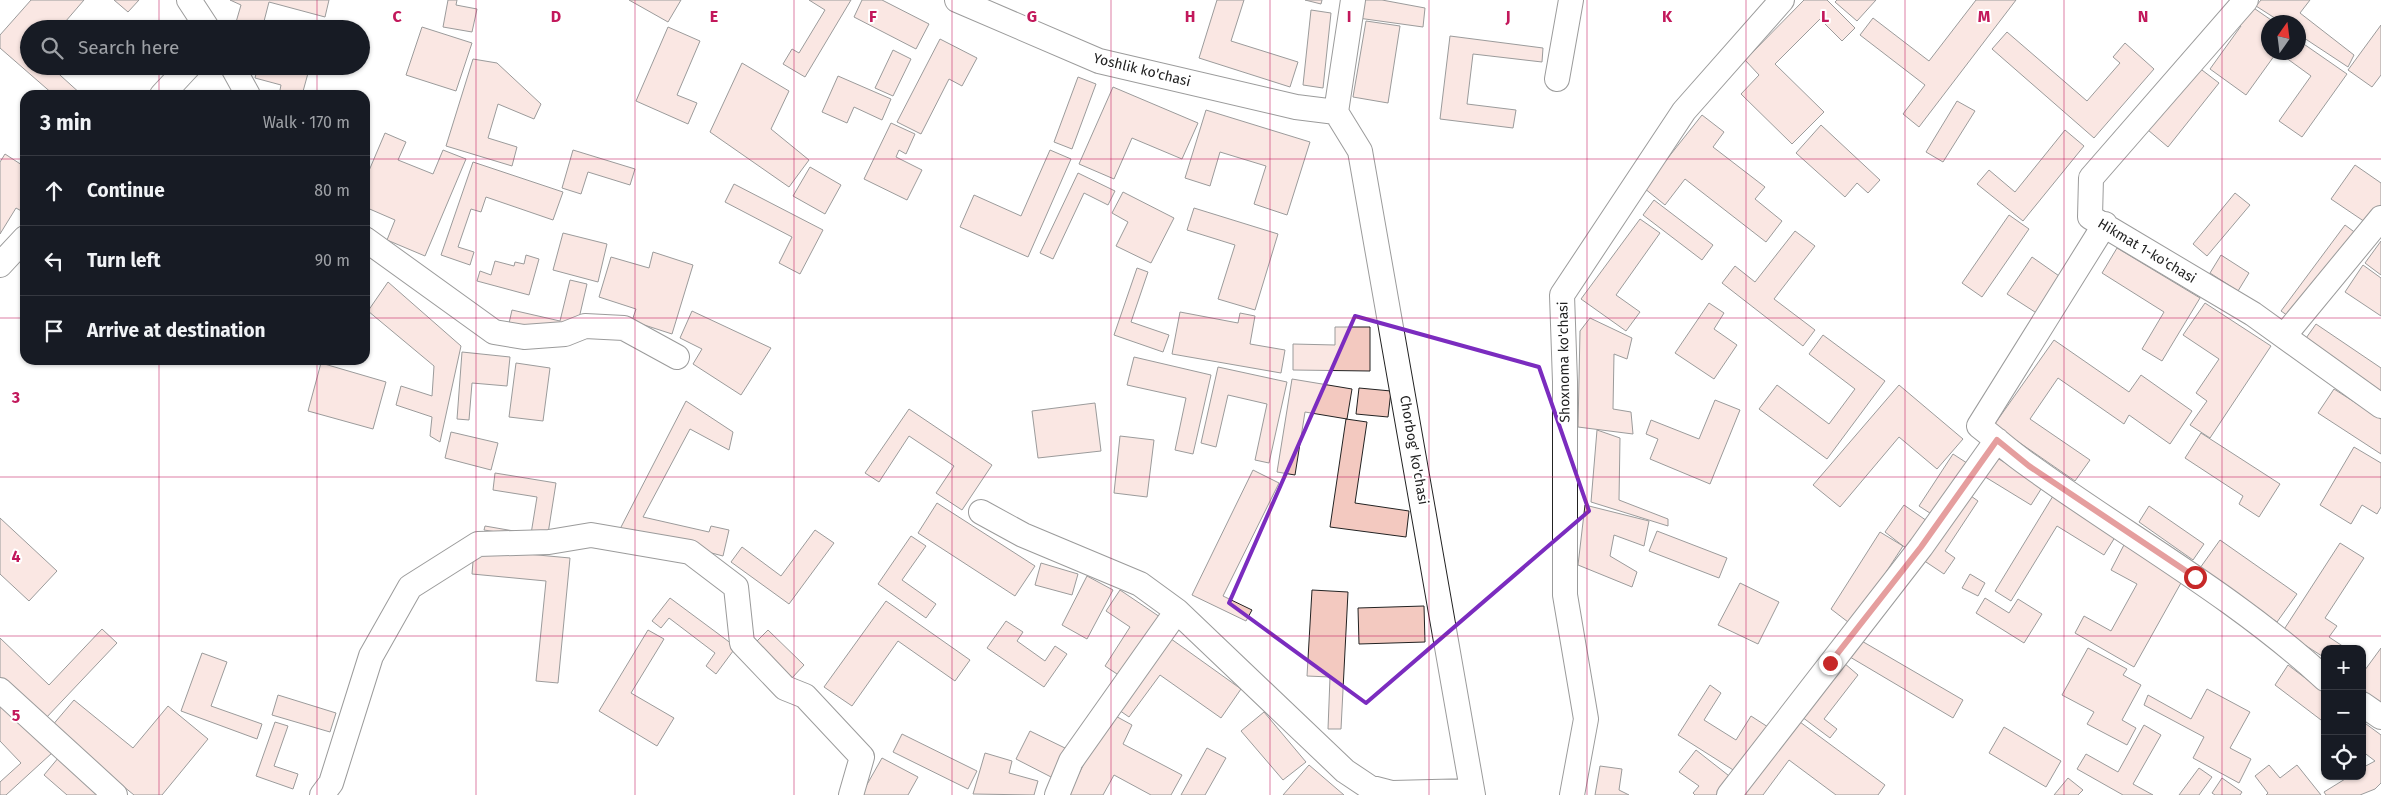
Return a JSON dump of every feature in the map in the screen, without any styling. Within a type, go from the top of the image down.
[{"type":"street","points":[[189,0],[202,20]]},
{"type":"street","name":"Yoshlik ko'chasi","points":[[957,0],[1099,61],[1296,108],[1336,112]]},
{"type":"street","points":[[1336,112],[1353,0]]},
{"type":"street","points":[[1557,79],[1571,0]]},
{"type":"street","name":"Shoxnoma ko'chasi","points":[[1572,795],[1586,719],[1565,595],[1565,382],[1562,295],[1684,111],[1782,0]]},
{"type":"street","name":"Hikmat 1-ko'chasi","points":[[2246,0],[2092,178],[2090,217],[2105,224],[2253,314],[2381,406]]},
{"type":"street","points":[[167,90],[181,75]]},
{"type":"street","points":[[237,75],[245,90]]},
{"type":"street","name":"Chorbog' ko'chasi","points":[[1336,112],[1360,151],[1472,793]]},
{"type":"street","points":[[2284,336],[2381,218]]},
{"type":"street","points":[[2105,224],[1979,426],[2029,466],[2195,577],[2300,656],[2321,675]]},
{"type":"street","points":[[1,262],[20,243]]},
{"type":"street","points":[[370,243],[494,332],[524,337],[566,334],[585,326],[624,328],[677,357]]},
{"type":"street","points":[[1729,795],[1921,547],[1997,440]]},
{"type":"street","points":[[981,512],[1023,535],[1140,584],[1177,611],[1345,771],[1369,787],[1392,792],[1472,793]]},
{"type":"street","points":[[322,795],[331,783],[371,656],[410,587],[478,544],[549,542],[591,535],[690,552],[736,587],[742,643],[785,688],[805,696],[862,757],[852,795]]},
{"type":"street","points":[[1058,795],[1071,760],[1177,611]]},
{"type":"street","points":[[0,690],[115,795]]},
{"type":"street","points":[[2366,707],[2381,716]]},
{"type":"highlighted area","points":[[1355,316],[1539,367],[1589,511],[1366,703],[1229,603]]},
{"type":"building","points":[[31,0],[84,0],[67,20],[20,20],[20,65],[0,48],[0,35]]},
{"type":"building","points":[[114,0],[139,0],[128,12]]},
{"type":"building","points":[[230,0],[329,0],[325,17],[269,2],[264,20],[237,20],[241,5]]},
{"type":"building","points":[[448,0],[457,0],[456,5],[477,9],[472,32],[443,27]]},
{"type":"building","points":[[629,0],[681,0],[668,22]]},
{"type":"building","points":[[809,0],[851,0],[805,77],[783,64],[792,49],[799,53],[825,10]]},
{"type":"building","points":[[862,0],[882,0],[929,24],[916,49],[854,17]]},
{"type":"building","points":[[1217,0],[1244,0],[1231,41],[1298,62],[1290,87],[1199,58]]},
{"type":"building","points":[[1305,0],[1322,0],[1321,4]]},
{"type":"building","points":[[1360,0],[1382,0],[1425,8],[1423,27],[1358,18]]},
{"type":"building","points":[[1804,0],[1827,0],[1855,28],[1842,41],[1820,19],[1775,64],[1824,112],[1792,144],[1741,94],[1759,75],[1745,60]]},
{"type":"building","points":[[1837,0],[1876,0],[1857,21],[1835,2]]},
{"type":"building","points":[[1976,0],[2016,0],[1919,127],[1903,114],[1925,85],[1860,35],[1873,18],[1929,61]]},
{"type":"building","points":[[2261,0],[2310,0],[2300,13],[2303,15],[2270,15],[2256,6]]},
{"type":"building","points":[[2248,4],[2264,15],[2261,15],[2261,60],[2271,60],[2246,95],[2210,69],[2241,26],[2235,21]]},
{"type":"building","points":[[1311,10],[1331,13],[1323,88],[1303,85]]},
{"type":"building","points":[[2306,18],[2354,55],[2348,67],[2306,39]]},
{"type":"building","points":[[1366,21],[1400,26],[1388,103],[1353,97]]},
{"type":"building","points":[[2381,25],[2381,75],[2372,87],[2348,70]]},
{"type":"building","points":[[422,27],[472,43],[456,91],[406,75]]},
{"type":"building","points":[[668,27],[700,41],[677,95],[697,103],[688,124],[636,101]]},
{"type":"building","points":[[2007,32],[2087,101],[2120,63],[2113,57],[2125,43],[2154,69],[2094,138],[1992,49]]},
{"type":"building","points":[[1450,36],[1543,48],[1542,62],[1473,54],[1467,104],[1516,110],[1513,128],[1440,119]]},
{"type":"building","points":[[940,39],[977,58],[962,86],[949,79],[921,134],[897,122]]},
{"type":"building","points":[[2306,46],[2347,74],[2302,137],[2279,121],[2311,76],[2289,60],[2306,60]]},
{"type":"building","points":[[893,50],[911,59],[893,96],[875,88]]},
{"type":"building","points":[[473,59],[497,63],[541,104],[534,119],[498,104],[488,138],[517,147],[512,166],[446,146]]},
{"type":"building","points":[[742,63],[789,91],[771,129],[809,160],[789,187],[710,132]]},
{"type":"building","points":[[2198,67],[2219,83],[2168,147],[2148,130]]},
{"type":"building","points":[[31,75],[60,75],[76,90],[48,90]]},
{"type":"building","points":[[256,75],[308,75],[303,90],[280,90],[281,85],[255,78]]},
{"type":"building","points":[[838,76],[891,99],[882,120],[854,107],[847,123],[822,112]]},
{"type":"building","points":[[1078,77],[1096,84],[1072,149],[1054,142]]},
{"type":"building","points":[[1113,87],[1198,123],[1182,159],[1132,138],[1114,179],[1079,164]]},
{"type":"building","points":[[1957,101],[1975,111],[1943,162],[1926,152]]},
{"type":"building","points":[[1206,110],[1310,142],[1287,215],[1254,204],[1266,166],[1220,152],[1210,186],[1185,178]]},
{"type":"building","points":[[1702,115],[1724,132],[1713,147],[1765,187],[1755,199],[1782,221],[1766,242],[1685,179],[1665,205],[1644,188]]},
{"type":"building","points":[[891,123],[915,134],[906,154],[899,150],[896,157],[922,170],[907,200],[864,179]]},
{"type":"building","points":[[1821,125],[1880,180],[1868,193],[1857,183],[1845,197],[1796,153]]},
{"type":"building","points":[[2065,130],[2084,146],[2023,221],[1977,184],[1989,170],[2015,192]]},
{"type":"building","points":[[385,133],[406,142],[398,160],[433,174],[443,150],[466,159],[425,256],[387,240],[395,220],[370,209],[370,168]]},
{"type":"building","points":[[573,150],[635,169],[630,185],[588,172],[581,194],[562,188]]},
{"type":"building","points":[[1050,150],[1071,159],[1028,257],[960,227],[974,195],[1021,216]]},
{"type":"building","points":[[5,154],[20,164],[20,210],[16,208],[0,234],[0,162]]},
{"type":"building","points":[[473,162],[563,192],[553,220],[486,197],[481,212],[471,209],[458,247],[474,252],[470,265],[441,255]]},
{"type":"building","points":[[2355,165],[2381,183],[2381,206],[2368,224],[2331,199]]},
{"type":"building","points":[[810,167],[841,185],[825,214],[793,196]]},
{"type":"building","points":[[1078,173],[1115,191],[1108,205],[1084,193],[1053,259],[1040,253]]},
{"type":"building","points":[[734,184],[823,230],[800,274],[779,263],[792,237],[725,202]]},
{"type":"building","points":[[1123,192],[1174,218],[1151,263],[1116,246],[1128,222],[1112,213]]},
{"type":"building","points":[[2235,193],[2250,205],[2207,256],[2193,244]]},
{"type":"building","points":[[1654,200],[1713,245],[1702,260],[1643,215]]},
{"type":"building","points":[[1194,208],[1278,234],[1255,310],[1218,299],[1235,245],[1187,230]]},
{"type":"building","points":[[2009,215],[2029,229],[1982,297],[1962,283]]},
{"type":"building","points":[[1640,219],[1660,233],[1616,295],[1640,312],[1626,331],[1581,299]]},
{"type":"building","points":[[2345,225],[2357,234],[2294,320],[2281,311]]},
{"type":"building","points":[[1795,231],[1815,246],[1774,299],[1815,330],[1803,346],[1722,283],[1735,266],[1755,282]]},
{"type":"building","points":[[563,233],[607,244],[598,282],[553,270]]},
{"type":"building","points":[[2381,241],[2381,275],[2365,263]]},
{"type":"building","points":[[2117,248],[2200,298],[2162,361],[2142,349],[2164,312],[2102,273]]},
{"type":"building","points":[[653,252],[693,265],[672,334],[632,321],[636,309],[599,297],[611,257],[649,268]]},
{"type":"building","points":[[526,255],[539,259],[529,295],[477,281],[480,271],[491,275],[495,261],[514,266],[515,262],[524,264]]},
{"type":"building","points":[[2221,255],[2249,273],[2238,291],[2210,273]]},
{"type":"building","points":[[2032,257],[2062,278],[2038,314],[2007,294]]},
{"type":"building","points":[[2363,265],[2381,278],[2381,316],[2345,292]]},
{"type":"building","points":[[1137,268],[1148,272],[1131,322],[1169,335],[1163,352],[1114,335]]},
{"type":"building","points":[[570,280],[587,284],[574,340],[507,332],[512,310],[560,321]]},
{"type":"building","points":[[388,282],[461,346],[440,442],[430,436],[432,417],[396,405],[401,386],[432,396],[434,366],[370,313],[370,308]]},
{"type":"building","points":[[1709,303],[1724,313],[1714,329],[1737,345],[1714,379],[1675,353]]},
{"type":"building","points":[[2205,303],[2271,346],[2210,438],[2190,425],[2207,401],[2196,393],[2219,359],[2183,335]]},
{"type":"building","points":[[692,311],[771,348],[741,395],[693,364],[702,349],[680,338]]},
{"type":"building","points":[[1180,312],[1238,323],[1240,313],[1255,316],[1250,344],[1285,350],[1281,373],[1172,354]]},
{"type":"building","points":[[1590,318],[1632,338],[1627,359],[1614,354],[1613,409],[1631,412],[1633,434],[1578,427],[1580,331]]},
{"type":"building","points":[[2316,324],[2381,368],[2381,394],[2304,341]]},
{"type":"building","points":[[1335,327],[1370,327],[1370,371],[1293,370],[1293,344],[1335,345]]},
{"type":"building","points":[[1823,335],[1885,381],[1827,459],[1759,409],[1777,385],[1829,424],[1855,389],[1809,354]]},
{"type":"building","points":[[2054,340],[2129,392],[2141,375],[2192,411],[2170,444],[2129,415],[2124,424],[2058,378],[2030,419],[2090,460],[2075,481],[1994,425]]},
{"type":"building","points":[[462,352],[510,357],[507,386],[472,383],[469,420],[457,419]]},
{"type":"building","points":[[1134,357],[1211,375],[1193,454],[1175,450],[1186,398],[1127,385]]},
{"type":"building","points":[[516,363],[550,368],[543,421],[509,417]]},
{"type":"building","points":[[320,365],[328,365],[386,382],[373,429],[308,411]]},
{"type":"building","points":[[1218,367],[1287,382],[1269,463],[1255,460],[1267,404],[1228,395],[1216,447],[1201,443]]},
{"type":"building","points":[[1292,379],[1352,389],[1347,419],[1305,412],[1295,475],[1277,472]]},
{"type":"building","points":[[1899,385],[1963,439],[1937,469],[1899,437],[1840,507],[1813,485]]},
{"type":"building","points":[[1359,388],[1391,391],[1388,417],[1356,414]]},
{"type":"building","points":[[2334,389],[2381,419],[2381,454],[2318,413]]},
{"type":"building","points":[[1715,400],[1740,410],[1710,484],[1650,459],[1658,439],[1646,434],[1651,420],[1699,439]]},
{"type":"building","points":[[686,401],[733,432],[729,450],[690,429],[643,517],[709,532],[711,526],[729,530],[723,556],[620,529]]},
{"type":"building","points":[[1095,403],[1101,451],[1038,458],[1032,411]]},
{"type":"building","points":[[909,409],[992,465],[962,510],[936,493],[954,466],[909,436],[879,482],[865,473]]},
{"type":"building","points":[[1346,419],[1367,422],[1355,503],[1409,511],[1406,537],[1330,527]]},
{"type":"building","points":[[1597,430],[1620,438],[1619,500],[1668,519],[1668,526],[1591,502]]},
{"type":"building","points":[[451,432],[498,443],[491,470],[445,458]]},
{"type":"building","points":[[2201,433],[2280,484],[2259,517],[2239,504],[2243,496],[2185,458]]},
{"type":"building","points":[[1120,436],[1154,440],[1147,497],[1114,493]]},
{"type":"building","points":[[2354,447],[2381,463],[2381,507],[2377,514],[2362,505],[2351,524],[2320,505]]},
{"type":"building","points":[[1953,454],[1970,465],[1936,517],[1919,506]]},
{"type":"building","points":[[1994,456],[2043,486],[2031,505],[1982,475]]},
{"type":"building","points":[[1253,470],[1279,483],[1223,596],[1252,610],[1246,621],[1192,595]]},
{"type":"building","points":[[495,473],[556,483],[547,540],[484,530],[485,526],[531,534],[537,497],[493,490]]},
{"type":"building","points":[[1964,491],[1978,501],[1945,551],[1955,558],[1944,574],[1920,558]]},
{"type":"building","points":[[2053,496],[2117,534],[2104,555],[2057,526],[2011,601],[1995,591]]},
{"type":"building","points":[[937,503],[1035,566],[1015,596],[918,533]]},
{"type":"building","points":[[1585,505],[1649,521],[1644,546],[1614,535],[1610,556],[1637,572],[1632,587],[1578,565]]},
{"type":"building","points":[[1904,505],[1930,523],[1911,550],[1885,532]]},
{"type":"building","points":[[2149,506],[2204,544],[2193,560],[2139,522]]},
{"type":"building","points":[[0,518],[57,571],[29,601],[0,574]]},
{"type":"building","points":[[815,530],[834,543],[789,604],[731,562],[742,547],[781,576]]},
{"type":"building","points":[[1657,531],[1727,558],[1719,578],[1649,551]]},
{"type":"building","points":[[1880,532],[1903,546],[1853,623],[1848,622],[1831,609]]},
{"type":"building","points":[[911,536],[926,546],[902,580],[936,604],[926,618],[878,584]]},
{"type":"building","points":[[2220,540],[2297,594],[2277,622],[2200,568]]},
{"type":"building","points":[[2126,541],[2186,574],[2134,667],[2075,633],[2084,616],[2111,631],[2137,584],[2111,570]]},
{"type":"building","points":[[2340,543],[2364,558],[2325,618],[2337,626],[2329,637],[2341,645],[2321,645],[2321,655],[2283,631]]},
{"type":"building","points":[[474,549],[570,558],[558,683],[536,681],[546,581],[472,574]]},
{"type":"building","points":[[1041,563],[1078,574],[1072,595],[1035,585]]},
{"type":"building","points":[[1970,574],[1985,583],[1978,596],[1962,588]]},
{"type":"building","points":[[1087,576],[1113,590],[1087,639],[1062,625]]},
{"type":"building","points":[[1740,583],[1779,602],[1758,644],[1718,625]]},
{"type":"building","points":[[1120,590],[1160,617],[1120,676],[1105,666],[1130,627],[1106,611]]},
{"type":"building","points":[[1312,590],[1348,592],[1341,729],[1328,729],[1330,677],[1307,676]]},
{"type":"building","points":[[670,598],[736,647],[716,674],[706,666],[715,653],[669,618],[661,628],[652,621]]},
{"type":"building","points":[[1985,598],[2009,613],[2018,599],[2042,614],[2024,643],[1976,613]]},
{"type":"building","points":[[886,601],[970,660],[955,681],[898,641],[852,706],[824,687]]},
{"type":"building","points":[[1424,606],[1425,642],[1359,644],[1358,608]]},
{"type":"building","points":[[1006,621],[1023,632],[1017,641],[1045,661],[1055,646],[1067,654],[1044,687],[987,648]]},
{"type":"building","points":[[102,629],[117,643],[45,719],[0,678],[0,638],[49,685]]},
{"type":"building","points":[[648,630],[664,639],[631,693],[674,718],[657,746],[599,711]]},
{"type":"building","points":[[768,630],[804,665],[791,679],[754,644]]},
{"type":"building","points":[[1167,636],[1241,689],[1221,718],[1160,675],[1129,717],[1116,708]]},
{"type":"building","points":[[1860,640],[1963,700],[1953,718],[1850,657]]},
{"type":"building","points":[[2088,648],[2127,669],[2123,675],[2141,685],[2122,720],[2136,728],[2127,745],[2087,724],[2094,712],[2062,695]]},
{"type":"building","points":[[2381,648],[2381,710],[2366,704],[2366,669]]},
{"type":"building","points":[[202,653],[227,662],[211,706],[262,724],[257,739],[181,711]]},
{"type":"building","points":[[1844,663],[1858,675],[1824,719],[1837,729],[1830,738],[1802,717]]},
{"type":"building","points":[[2288,665],[2321,690],[2321,720],[2275,685]]},
{"type":"building","points":[[1710,685],[1721,693],[1704,720],[1736,740],[1751,716],[1768,727],[1738,773],[1678,735]]},
{"type":"building","points":[[2207,689],[2250,712],[2230,748],[2251,759],[2239,783],[2193,758],[2204,737],[2144,705],[2148,695],[2191,719]]},
{"type":"building","points":[[278,695],[336,713],[330,732],[272,715]]},
{"type":"building","points":[[74,700],[133,748],[168,706],[208,739],[162,795],[134,795],[51,727]]},
{"type":"building","points":[[0,704],[52,753],[6,795],[0,795],[0,782],[21,763],[0,741]]},
{"type":"building","points":[[1264,712],[1306,762],[1283,780],[1241,731]]},
{"type":"building","points":[[1110,713],[1132,725],[1123,744],[1182,775],[1171,795],[1151,795],[1114,775],[1103,795],[1068,795]]},
{"type":"building","points":[[1796,719],[1885,785],[1878,795],[1836,795],[1789,760],[1763,795],[1739,795]]},
{"type":"building","points":[[275,722],[288,726],[274,766],[298,774],[293,789],[256,776]]},
{"type":"building","points":[[2366,724],[2381,735],[2381,783],[2375,789],[2360,795],[2326,795],[2324,792],[2344,780],[2366,780],[2366,766],[2375,761],[2366,754]]},
{"type":"building","points":[[2144,725],[2161,735],[2133,784],[2153,795],[2123,795],[2077,769],[2086,754],[2118,772]]},
{"type":"building","points":[[2004,727],[2061,761],[2046,787],[1989,753]]},
{"type":"building","points":[[1030,731],[1067,749],[1053,778],[1016,759]]},
{"type":"building","points":[[902,734],[977,771],[968,789],[893,752]]},
{"type":"building","points":[[1207,748],[1226,758],[1205,795],[1181,795]]},
{"type":"building","points":[[1696,750],[1733,779],[1720,795],[1695,795],[1693,793],[1699,786],[1679,772]]},
{"type":"building","points":[[985,753],[1012,761],[1009,773],[1038,781],[1034,795],[973,794]]},
{"type":"building","points":[[59,757],[102,795],[67,795],[44,775]]},
{"type":"building","points":[[882,758],[918,777],[908,795],[861,795]]},
{"type":"building","points":[[1309,765],[1344,795],[1283,795]]},
{"type":"building","points":[[2269,765],[2280,778],[2297,765],[2321,795],[2266,795],[2268,793],[2255,776]]},
{"type":"building","points":[[1600,766],[1622,769],[1619,790],[1629,795],[1595,795]]},
{"type":"building","points":[[2199,768],[2212,777],[2199,795],[2179,795]]},
{"type":"building","points":[[2068,778],[2083,790],[2078,795],[2054,795]]},
{"type":"building","points":[[2222,778],[2242,792],[2240,795],[2215,795],[2212,793]]},
{"type":"route","points":[[1830,663],[1921,547],[1997,440],[2029,466],[2195,577]]}]
